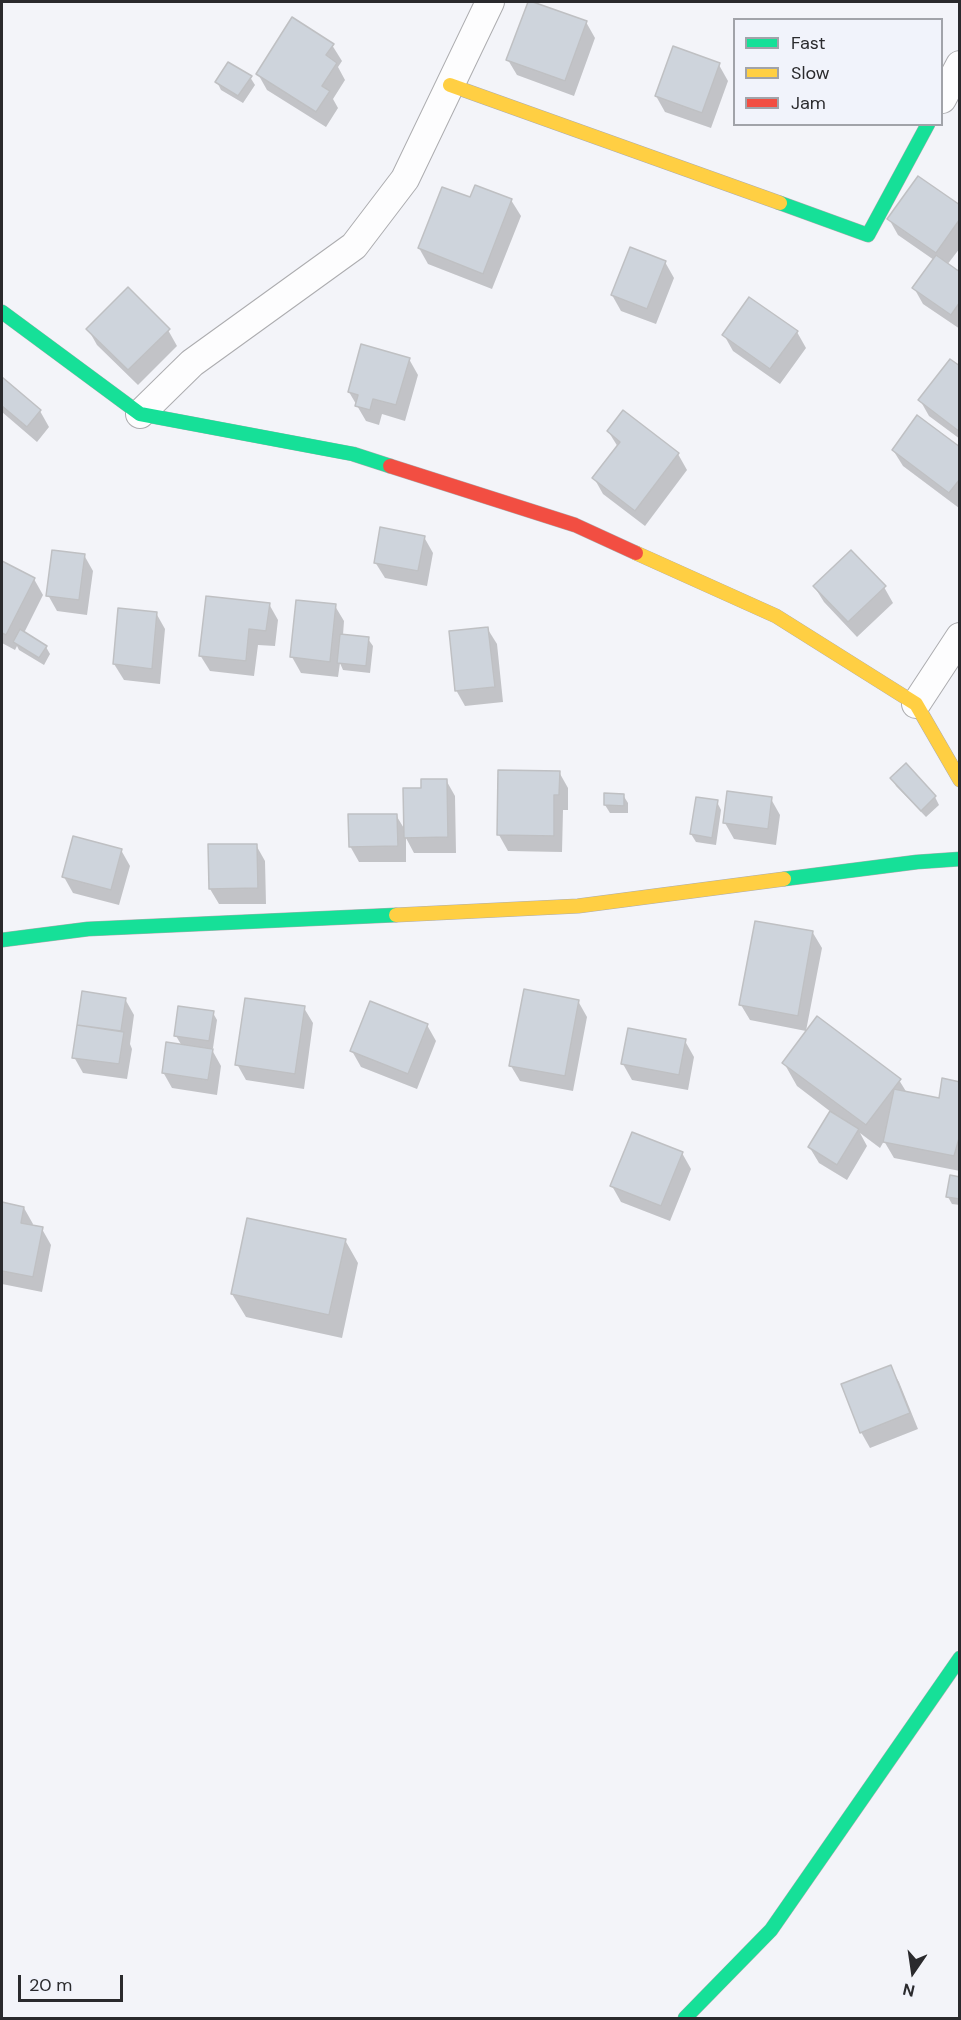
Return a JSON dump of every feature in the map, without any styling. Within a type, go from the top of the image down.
[{"type":"street","points":[[140,414],[192,363],[354,246],[405,179],[490,2]]},
{"type":"street","points":[[943,97],[960,65]]},
{"type":"street","points":[[450,85],[868,235],[927,126]]},
{"type":"street","points":[[2,312],[140,414],[352,454],[575,525],[776,616],[916,704],[960,780]]},
{"type":"street","points":[[916,704],[960,637]]},
{"type":"street","points":[[2,940],[88,929],[578,906],[917,862],[960,859]]},
{"type":"street","points":[[685,2019],[771,1930],[960,1658]]},
{"type":"building","points":[[528,2],[587,21],[565,81],[506,60]]},
{"type":"building","points":[[292,17],[334,44],[326,55],[337,63],[322,86],[330,91],[316,112],[256,74]]},
{"type":"building","points":[[673,46],[720,63],[702,113],[655,96]]},
{"type":"building","points":[[228,62],[252,76],[238,96],[215,82]]},
{"type":"building","points":[[918,176],[960,205],[960,219],[936,253],[887,219]]},
{"type":"building","points":[[475,185],[512,199],[483,274],[418,248],[442,187],[470,197]]},
{"type":"building","points":[[630,247],[666,261],[647,309],[611,295]]},
{"type":"building","points":[[936,255],[960,272],[960,302],[951,315],[912,288]]},
{"type":"building","points":[[128,287],[170,329],[128,370],[86,329]]},
{"type":"building","points":[[749,297],[798,331],[770,369],[722,335]]},
{"type":"building","points":[[361,344],[410,358],[396,405],[373,399],[370,410],[355,406],[358,395],[348,392]]},
{"type":"building","points":[[950,359],[960,366],[960,432],[918,400]]},
{"type":"building","points":[[2,377],[41,410],[27,427],[2,406]]},
{"type":"building","points":[[623,410],[679,453],[635,511],[592,478],[620,442],[607,431]]},
{"type":"building","points":[[917,415],[960,447],[960,479],[949,493],[892,450]]},
{"type":"building","points":[[380,527],[425,536],[418,571],[374,563]]},
{"type":"building","points":[[52,550],[85,554],[79,600],[46,596]]},
{"type":"building","points":[[851,550],[886,586],[848,622],[813,586]]},
{"type":"building","points":[[2,561],[35,578],[6,635],[2,633]]},
{"type":"building","points":[[206,596],[270,603],[266,631],[249,629],[246,661],[199,656]]},
{"type":"building","points":[[296,600],[336,604],[330,662],[290,657]]},
{"type":"building","points":[[118,608],[157,612],[152,669],[113,664]]},
{"type":"building","points":[[488,627],[495,687],[455,691],[449,631]]},
{"type":"building","points":[[20,629],[47,646],[39,658],[13,642]]},
{"type":"building","points":[[340,634],[369,637],[366,666],[337,663]]},
{"type":"building","points":[[906,763],[936,796],[921,811],[890,778]]},
{"type":"building","points":[[498,770],[560,771],[559,795],[554,795],[554,836],[497,835]]},
{"type":"building","points":[[421,779],[447,779],[448,837],[404,838],[403,788],[421,788]]},
{"type":"building","points":[[727,791],[772,797],[768,829],[723,823]]},
{"type":"building","points":[[604,793],[624,794],[624,806],[604,805]]},
{"type":"building","points":[[696,797],[718,800],[712,838],[690,834]]},
{"type":"building","points":[[348,814],[397,814],[398,846],[349,847]]},
{"type":"building","points":[[73,836],[122,849],[111,890],[62,877]]},
{"type":"building","points":[[208,844],[257,844],[258,888],[209,889]]},
{"type":"building","points":[[755,921],[813,931],[798,1016],[739,1005]]},
{"type":"building","points":[[524,989],[579,1000],[565,1076],[509,1066]]},
{"type":"building","points":[[82,991],[126,998],[121,1031],[77,1025]]},
{"type":"building","points":[[245,998],[305,1006],[295,1074],[235,1065]]},
{"type":"building","points":[[370,1001],[428,1024],[408,1074],[350,1051]]},
{"type":"building","points":[[178,1006],[214,1011],[209,1041],[174,1036]]},
{"type":"building","points":[[817,1016],[901,1079],[866,1125],[782,1063]]},
{"type":"building","points":[[77,1025],[124,1032],[119,1064],[72,1058]]},
{"type":"building","points":[[628,1028],[686,1039],[679,1075],[621,1064]]},
{"type":"building","points":[[166,1042],[213,1049],[208,1080],[162,1073]]},
{"type":"building","points":[[942,1078],[960,1082],[960,1135],[954,1156],[883,1142],[894,1089],[939,1098]]},
{"type":"building","points":[[830,1111],[859,1129],[837,1165],[808,1147]]},
{"type":"building","points":[[632,1132],[683,1152],[661,1206],[610,1186]]},
{"type":"building","points":[[950,1175],[960,1177],[960,1199],[946,1197]]},
{"type":"building","points":[[2,1202],[24,1207],[21,1223],[43,1227],[33,1277],[2,1271]]},
{"type":"building","points":[[247,1218],[346,1239],[329,1315],[231,1294]]},
{"type":"building","points":[[891,1365],[910,1413],[860,1433],[841,1384]]},
{"type":"traffic: fast","points":[[780,203],[868,235],[927,126]]},
{"type":"traffic: fast","points":[[2,312],[140,414],[353,454],[390,466]]},
{"type":"traffic: fast","points":[[784,879],[917,862],[960,859]]},
{"type":"traffic: fast","points":[[2,940],[88,929],[396,915]]},
{"type":"traffic: fast","points":[[685,2018],[771,1930],[960,1658]]},
{"type":"traffic: slow","points":[[450,85],[780,203]]},
{"type":"traffic: slow","points":[[636,553],[776,616],[916,704],[960,780]]},
{"type":"traffic: slow","points":[[396,915],[578,906],[784,879]]},
{"type":"traffic: jam","points":[[390,466],[575,525],[636,553]]}]
